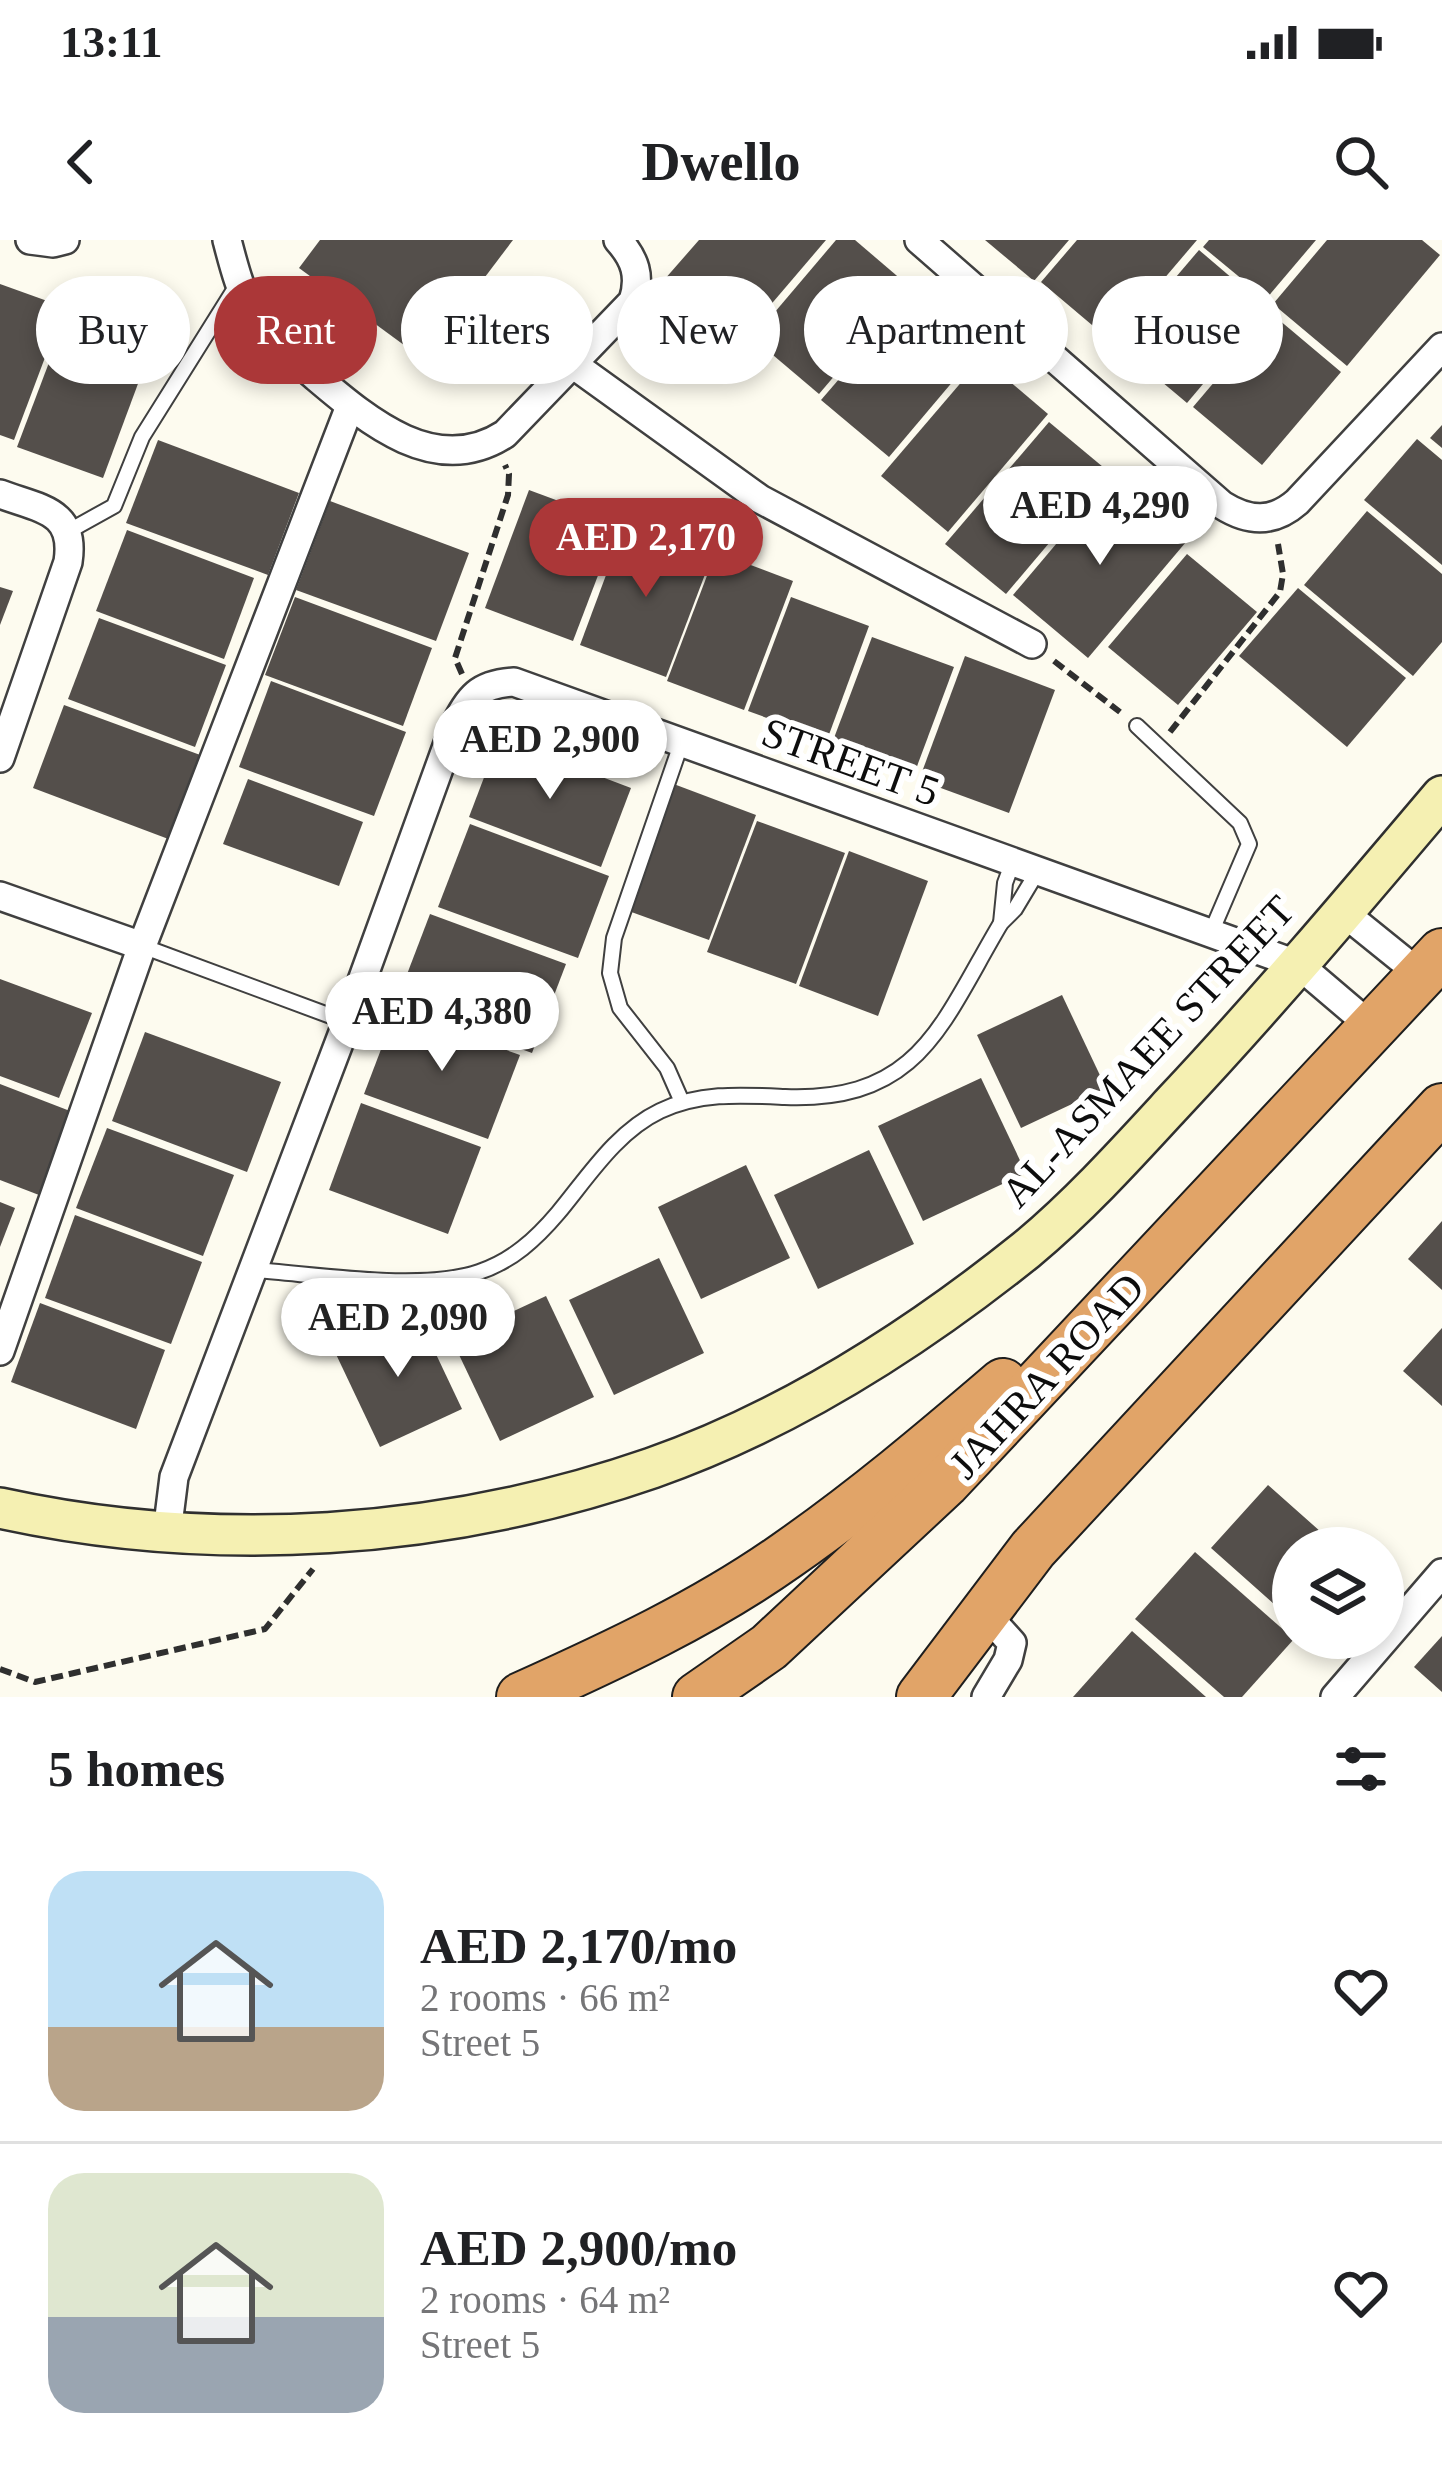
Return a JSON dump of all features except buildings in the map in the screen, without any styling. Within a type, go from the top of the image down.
[{"type":"highway","name":"JAHRA ROAD","points":[[697,1697],[769,1647],[945,1483],[1431,964]]},
{"type":"highway","points":[[884,1697],[1033,1550],[1442,1108]]},
{"type":"highway","points":[[520,1697],[616,1654],[784,1557],[898,1473],[1179,1232]]},
{"type":"highway","points":[[747,1697],[945,1483]]},
{"type":"highway","points":[[921,1697],[1033,1550]]},
{"type":"street","points":[[30,240],[65,240]]},
{"type":"street","points":[[227,240],[236,276]]},
{"type":"street","points":[[593,344],[633,301],[637,273],[632,256],[618,240]]},
{"type":"street","points":[[919,240],[1222,505],[1247,518],[1274,517],[1297,502],[1442,347]]},
{"type":"street","points":[[593,379],[760,499],[1032,644]]},
{"type":"street","points":[[325,384],[400,440],[427,448],[463,449],[487,445],[505,434],[555,384]]},
{"type":"street","points":[[0,1351],[142,946],[350,406]]},
{"type":"street","points":[[0,494],[49,512],[68,531],[68,562],[0,758]]},
{"type":"street","name":"STREET 5","points":[[477,690],[491,683],[514,682],[1299,965]]},
{"type":"street","points":[[167,1533],[174,1477],[454,727],[477,690]]},
{"type":"street","name":"AL-ASMAEE STREET","points":[[0,1508],[63,1522],[167,1533],[287,1536],[427,1522],[553,1499],[676,1458],[758,1424],[841,1377],[1028,1248],[1114,1166],[1299,965],[1442,796]]},
{"type":"street","points":[[0,896],[142,946]]},
{"type":"street","name":"JAHRA ROAD","points":[[1343,912],[1431,964]]},
{"type":"street","points":[[1299,965],[1373,1028]]},
{"type":"street","points":[[1335,1697],[1442,1573]]},
{"type":"street","points":[[984,1612],[1012,1642],[1008,1660],[986,1697]]},
{"type":"lane","points":[[68,531],[114,506],[142,437],[214,321]]},
{"type":"lane","points":[[1137,726],[1240,823],[1249,844],[1210,935]]},
{"type":"lane","points":[[681,744],[614,938],[610,974],[620,1008],[667,1068],[682,1102]]},
{"type":"lane","points":[[1001,923],[1005,883],[1024,869]]},
{"type":"lane","points":[[253,1270],[413,1280],[478,1273],[534,1240],[634,1127],[682,1102],[731,1095],[813,1098],[850,1094],[885,1081],[916,1058],[938,1028],[1001,923],[1015,909],[1024,869]]},
{"type":"lane","points":[[142,946],[347,1022]]},
{"type":"path","points":[[477,690],[459,672],[455,658],[508,494],[507,466],[487,445]]},
{"type":"path","points":[[1159,746],[1280,592],[1283,574],[1274,517]]},
{"type":"path","points":[[1032,644],[1137,726]]},
{"type":"path","points":[[0,1670],[35,1682],[266,1629],[344,1530]]}]
